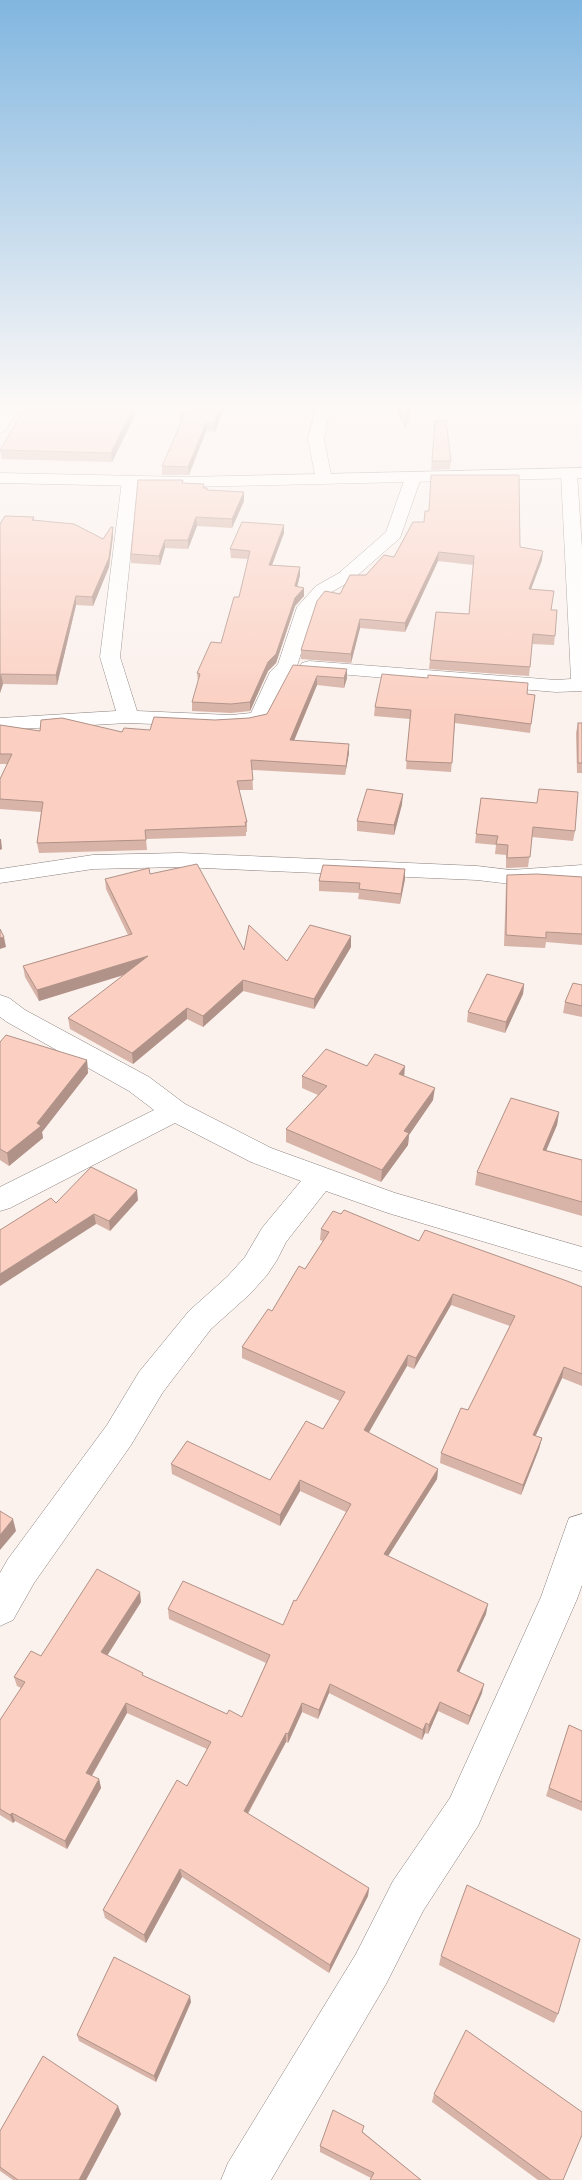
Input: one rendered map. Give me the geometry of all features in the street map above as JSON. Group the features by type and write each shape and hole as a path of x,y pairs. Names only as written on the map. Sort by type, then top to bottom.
{"street":[{"path":"127,510 110,657 128,717"},
{"path":"0,724 128,717 231,722 259,718 280,672 287,666 306,607 322,590 345,576 394,534 402,510"},
{"path":"287,666 556,686 581,685 577,510"},
{"path":"0,876 93,862 180,860 477,873 511,877 582,872"},
{"path":"0,1004 16,1016 139,1084 175,1111 261,1155 388,1202 582,1259"},
{"path":"0,1200 175,1111"},
{"path":"0,1608 21,1571 118,1435 151,1382 200,1320 239,1285 256,1266 266,1252 273,1236 320,1178"},
{"path":"246,2180 321,2050 371,1969 408,1896 464,1812 559,1598 582,1530"}],"building":[{"path":"135,510 236,510 232,519 196,517 188,540 165,540 159,556 131,554"},
{"path":"519,510 520,547 543,551 529,589 554,591 551,610 557,610 555,636 533,634 530,667 430,660 436,612 469,614 474,556 439,552 405,623 360,619 351,654 301,650 317,601 325,591 340,594 350,575 366,575 384,555 394,557 413,522 424,522 425,511"},
{"path":"5,516 34,517 32,520 74,524 103,539 111,527 113,527 109,558 92,597 76,596 56,675 1,674 0,679 0,524"},
{"path":"242,522 284,525 269,565 300,567 295,586 304,588 295,598 276,654 268,662 250,702 231,704 192,702 200,674 197,673 211,642 221,643 234,597 239,597 250,551 230,549"},
{"path":"293,665 347,669 344,678 317,676 290,740 349,744 346,766 251,760 253,780 237,781 247,822 245,822 246,826 145,830 146,840 37,843 43,802 0,799 0,779 12,754 0,754 0,725 40,731 41,720 62,718 122,732 124,728 150,730 154,717 215,720 249,718 267,714"},
{"path":"382,674 428,678 428,675 528,683 527,694 535,695 531,724 455,714 452,763 406,761 411,710 375,707"},
{"path":"578,723 582,723 582,763 578,763"},
{"path":"367,789 403,794 394,825 357,821"},
{"path":"539,789 578,792 575,831 533,827 530,857 507,858 508,845 496,844 498,836 476,834 481,798 537,803"},
{"path":"197,864 244,950 249,925 287,961 310,925 351,936 314,999 243,980 203,1016 187,1008 132,1053 68,1018 148,956 37,990 23,966 132,934 105,879 149,868 150,874"},
{"path":"323,865 405,869 401,894 359,889 360,883 319,881"},
{"path":"537,874 582,877 582,934 546,932 546,938 506,935 507,875"},
{"path":"0,929 4,937 0,938"},
{"path":"487,974 524,984 506,1022 468,1012"},
{"path":"573,983 582,985 582,1006 565,1002"},
{"path":"6,1035 87,1060 37,1123 41,1126 7,1153 0,1149 0,1042"},
{"path":"326,1049 367,1066 375,1054 405,1066 399,1074 435,1088 404,1131 409,1133 382,1170 286,1129 327,1086 302,1076"},
{"path":"511,1098 559,1112 543,1150 582,1160 582,1202 477,1172"},
{"path":"91,1167 137,1190 109,1221 94,1214 0,1274 0,1230 51,1198 56,1203"},
{"path":"344,1210 419,1241 425,1230 582,1287 582,1374 564,1367 533,1435 542,1438 523,1485 441,1453 461,1408 468,1410 515,1316 453,1294 416,1358 408,1355 364,1430 438,1469 384,1554 488,1604 457,1671 484,1684 470,1716 440,1702 429,1725 426,1723 423,1730 330,1684 319,1710 302,1703 288,1734 286,1733 244,1811 369,1888 330,1965 180,1869 144,1935 103,1910 177,1780 187,1786 211,1742 126,1703 86,1773 99,1779 65,1841 12,1813 10,1815 0,1809 0,1720 25,1682 14,1677 31,1651 41,1656 97,1569 140,1592 101,1652 143,1673 142,1675 227,1714 229,1710 242,1717 270,1655 168,1609 183,1581 283,1625 294,1600 296,1601 351,1504 300,1480 280,1515 171,1464 187,1441 270,1480 306,1421 323,1429 345,1392 242,1347 268,1309 272,1311 299,1266 305,1269 329,1232 321,1229 333,1211 341,1214"},
{"path":"0,1511 13,1519 0,1535"},
{"path":"569,1725 582,1731 582,1802 549,1788"},
{"path":"467,1885 580,1939 558,2014 441,1956"},
{"path":"114,1957 190,1996 154,2076 77,2035"},
{"path":"466,2030 582,2112 582,2135 563,2180 551,2180 434,2094"},
{"path":"43,2056 118,2106 79,2180 18,2180 0,2167 0,2131"},
{"path":"333,2110 364,2126 362,2132 421,2180 370,2180 374,2173 320,2146"}]}
